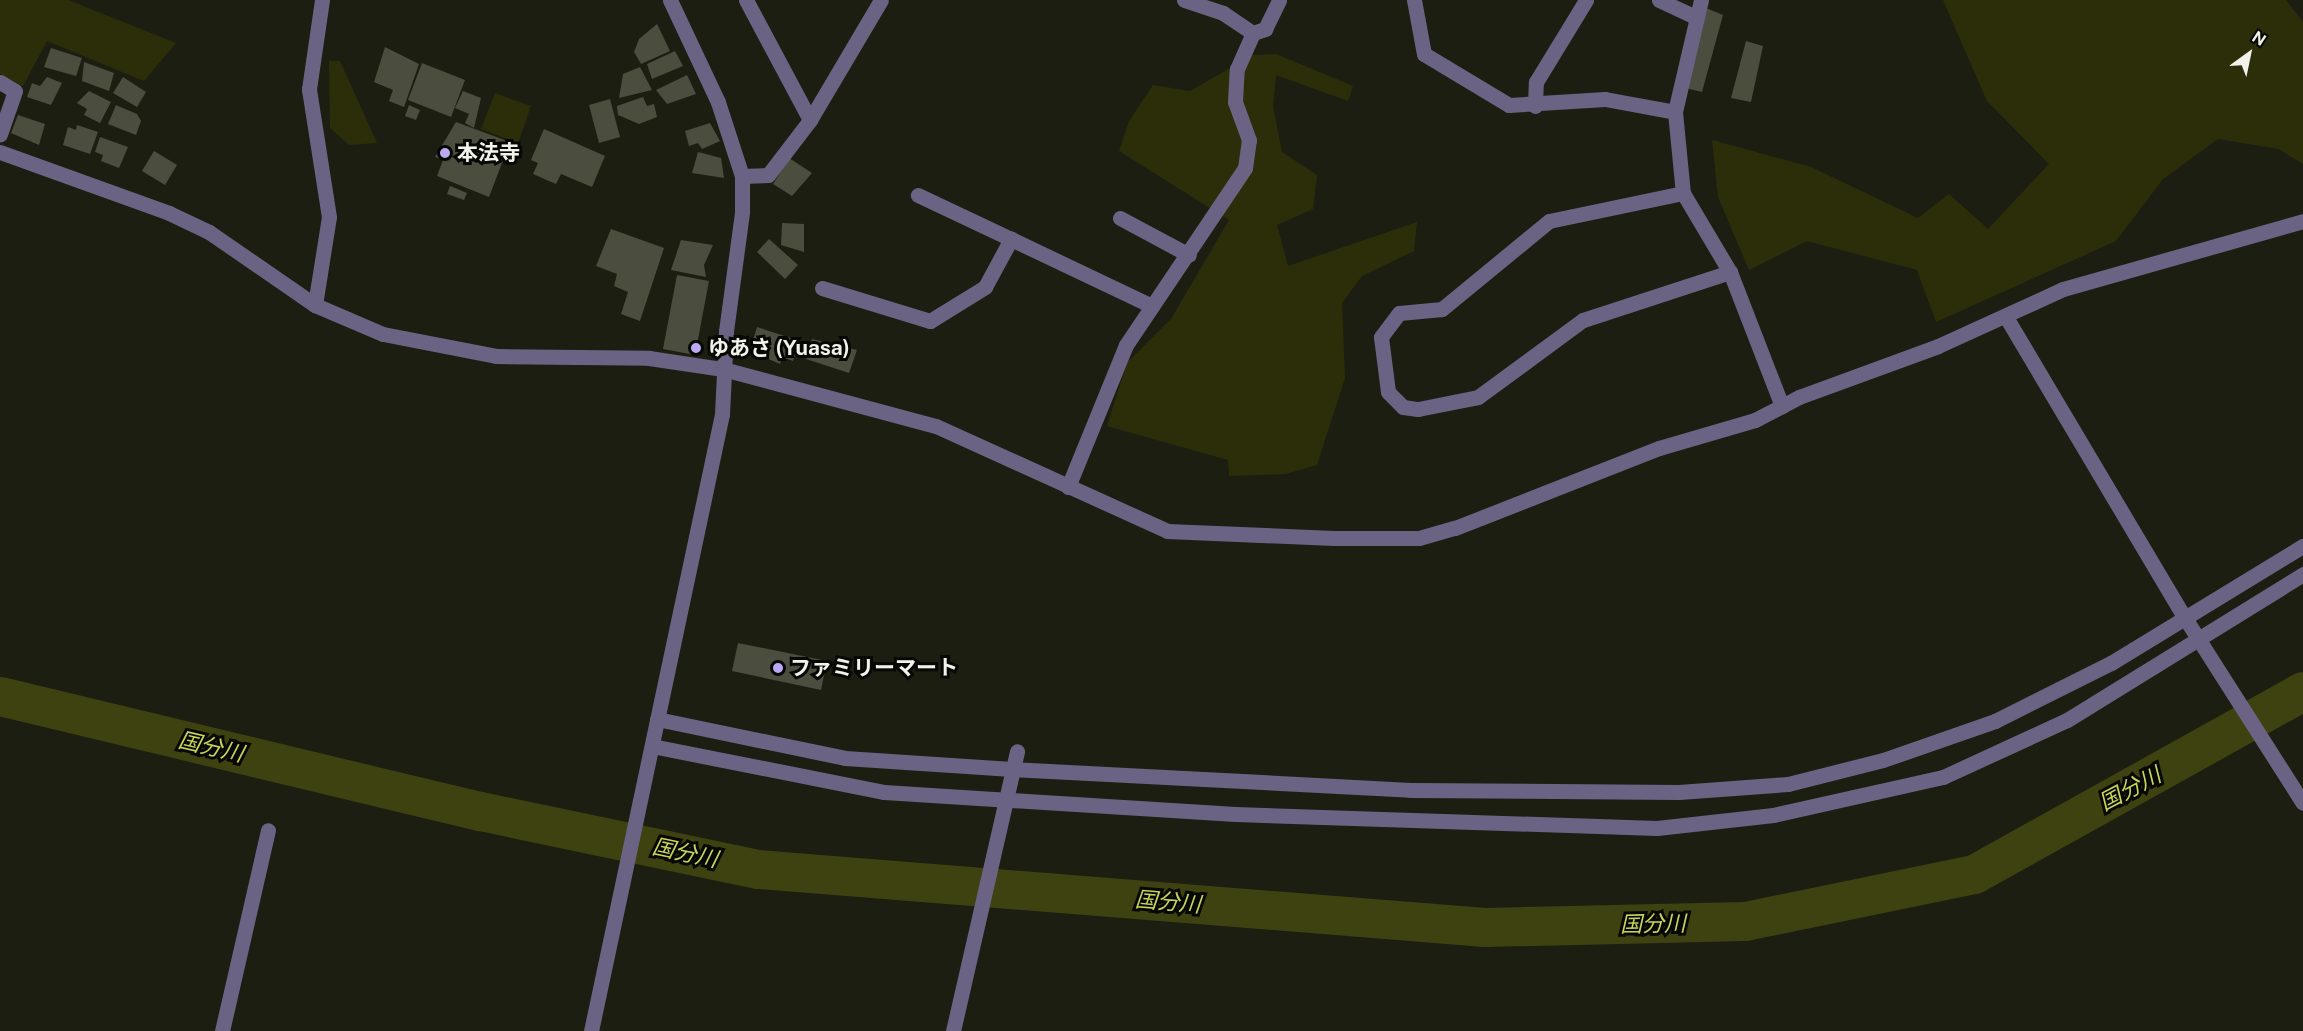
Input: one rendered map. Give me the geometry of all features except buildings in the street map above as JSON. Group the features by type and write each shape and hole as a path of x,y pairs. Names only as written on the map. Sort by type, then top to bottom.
{"street":[{"path":"315,304 329,217 309,89 322,0"},
{"path":"591,1031 722,414 723,369 742,176 718,102 670,0"},
{"path":"746,0 810,120"},
{"path":"742,176 768,175 810,120 881,0"},
{"path":"1184,0 1223,13 1253,33"},
{"path":"1068,487 1114,367 1152,306 1189,255 1245,168 1249,141 1235,102 1237,69 1253,33 1265,29 1279,0"},
{"path":"1414,0 1425,54 1509,105 1535,106 1605,99 1675,112"},
{"path":"1535,106 1536,82 1586,0"},
{"path":"1659,0 1695,17"},
{"path":"1701,0 1695,17 1675,112 1683,193 1730,272 1782,406"},
{"path":"0,82 15,91 0,134"},
{"path":"0,152 134,198 209,232 315,304 383,334 440,349 496,356 649,358 723,369 936,426 1167,531 1419,538 1659,448 1755,420 1782,406 2006,317 2063,289 2303,221"},
{"path":"1683,193 1549,221 1442,309 1399,313 1381,337 1388,392 1403,406 1418,409 1478,397 1583,320 1730,272"},
{"path":"918,195 1152,306"},
{"path":"1120,218 1189,255"},
{"path":"822,288 930,321 985,287 1011,239"},
{"path":"2006,317 2185,618 2303,803"},
{"path":"657,719 845,758 1012,769 1410,790 1679,792 1788,783 1883,760 1995,721 2185,618 2303,546"},
{"path":"651,746 884,792 1004,801 1657,828 1773,815 1943,777 2067,720 2303,574"},
{"path":"953,1031 996,832 1017,751"},
{"path":"222,1031 268,830"}],"green space":[{"path":"0,0 68,0 176,43 144,81 47,41 23,86 0,74"},
{"path":"1943,0 2286,0 2303,22 2303,164 2279,149 2218,139 2163,179 2116,241 1936,322 1917,270 1807,241 1749,270 1718,197 1712,140 1811,167 1918,218 1949,194 1988,229 2049,164 1987,101"},
{"path":"1276,54 1353,86 1348,101 1276,75 1273,107 1282,152 1317,175 1313,209 1277,225 1288,266 1417,222 1414,251 1362,276 1342,303 1345,378 1317,465 1286,474 1229,476 1228,460 1107,426 1127,363 1171,319 1229,220 1119,151 1129,121 1153,85 1190,91 1253,55"},
{"path":"329,61 340,61 377,143 349,145 330,128"},
{"path":"495,93 531,106 518,143 481,129"}],"waterway":[{"name":"国分川","path":"0,696 480,811 758,869 1485,927 1745,921 1974,874 2303,691"}],"place":[{"name":"本法寺","path":"445,153"},
{"name":"ゆあさ (Yuasa)","path":"696,348"},
{"name":"ファミリーマート","path":"778,668"}]}
